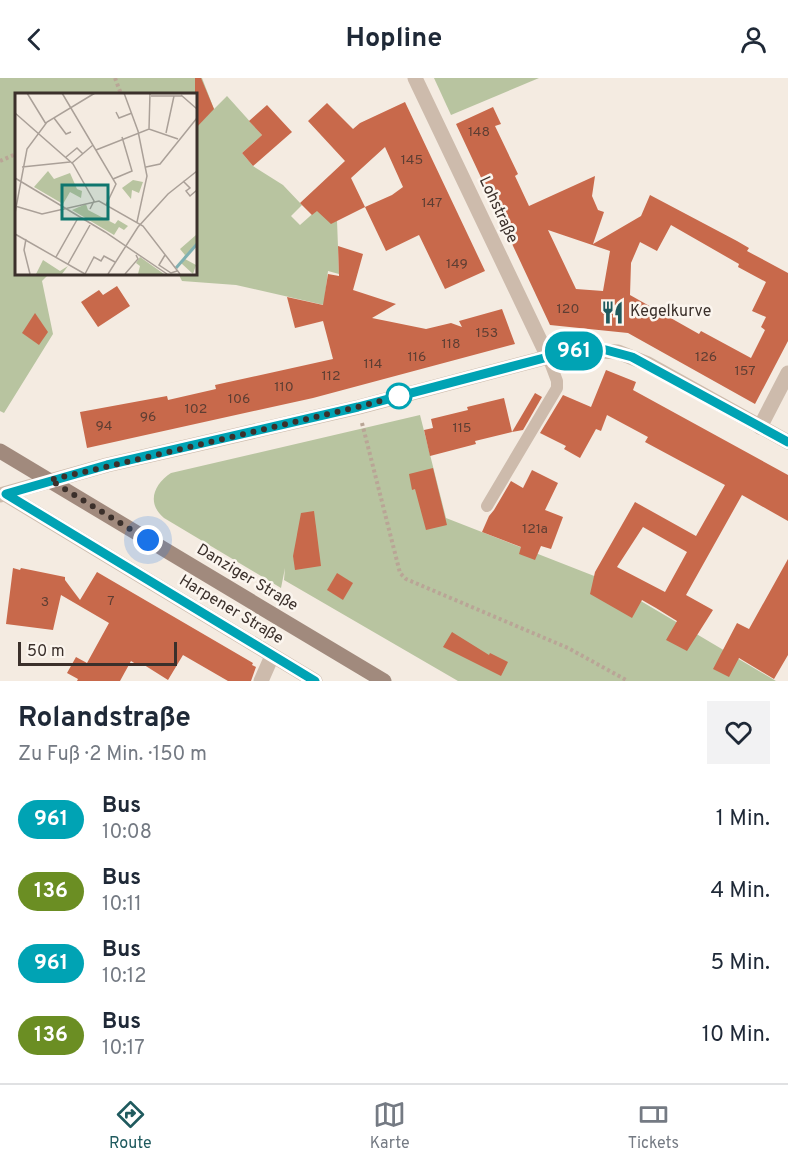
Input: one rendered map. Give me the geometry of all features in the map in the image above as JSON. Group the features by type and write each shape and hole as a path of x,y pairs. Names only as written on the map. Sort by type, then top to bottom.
{"main road":[{"name":"Danziger Straße","path":"0,451 384,681"}],"street":[{"name":"Lohstraße","path":"415,78 548,357"},
{"path":"3,495 50,480 358,407 548,357 585,350 606,350 632,357 788,442"},
{"path":"760,427 788,373"},
{"name":"Harpener Straße","path":"3,495 315,681"},
{"path":"261,681 272,656"}],"lane":[{"path":"487,506 557,388 557,381 548,357"}],"path":[{"path":"115,78 121,93"},
{"path":"0,161 15,154"},
{"path":"358,407 400,573 406,579 568,648 628,681"}],"green space":[{"path":"0,78 202,78 214,109 227,96 262,135 242,153 253,166 283,185 302,205 291,216 300,225 336,193 339,274 328,271 324,305 236,285 182,281 178,274 196,274 196,93 15,93 15,274 49,274 42,281 53,334 4,413 0,411"},
{"path":"434,78 539,78 451,115"},
{"path":"420,415 446,518 607,581 776,681 458,681 284,580 285,568 281,588 164,518 155,506 154,494 160,483 171,473"}],"building":[{"path":"195,78 201,78 214,109 196,128 196,93"},
{"path":"405,102 485,271 445,289 419,235 386,251 365,207 331,224 317,211 312,215 300,203 345,161 308,121 327,103 353,129 360,123","holes":["385,147 403,187 392,195 365,207 351,178"]},
{"path":"267,105 292,132 253,166 242,153 262,135 249,121"},
{"path":"493,107 501,124 495,126 518,174 515,176 529,206 595,176 592,196 598,210 604,212 593,244 641,216 650,195 737,241 749,248 747,251 788,273 788,341 755,404 628,333 550,325 456,124","holes":["671,225 766,282 752,311 766,317 761,327 765,330 751,358 701,331 699,334 630,295 631,263 640,242 657,251","548,230 610,251 603,291 576,289"]},
{"path":"338,246 363,254 353,290 396,304 372,318 426,329 451,323 462,327 459,321 502,309 515,344 313,398 87,448 80,412 167,396 168,400 216,389 215,385 333,359 323,321 295,328 287,297 323,305 328,274 339,276"},
{"path":"117,286 130,306 98,327 81,302 99,290 103,295"},
{"path":"35,313 48,332 39,345 22,333"},
{"path":"606,370 636,382 633,390 788,475 788,521 742,495 686,595 713,610 687,651 666,640 677,621 656,608 642,600 632,618 590,594 595,572 635,502 696,536 725,485 645,442 648,437 607,415 601,431 596,429 580,458 564,449 566,446 540,433 563,395 591,407","holes":["643,527 687,552 665,592 617,567"]},
{"path":"535,393 542,397 523,430 512,432"},
{"path":"504,398 512,432 430,456 424,430 433,428 431,419"},
{"path":"433,468 447,525 426,530 409,474"},
{"path":"532,470 558,483 545,510 563,517 551,549 541,546 535,560 519,554 521,547 482,532 489,516 511,481 523,488"},
{"path":"314,511 321,566 295,570 293,556 301,513"},
{"path":"788,559 788,655 774,679 739,658 729,677 713,669 737,623 749,629"},
{"path":"13,568 65,577 80,600 97,572 253,663 252,665 256,667 251,681 228,681 183,655 168,680 141,663 139,666 131,661 120,681 77,681 78,679 67,673 76,657 87,663 109,623 61,595 53,630 6,624"},
{"path":"337,573 353,583 343,600 327,590"},
{"path":"452,632 489,655 490,653 508,662 501,676 443,647"}],"bus line":[{"name":"961","path":"315,681 6,494 107,465 358,407 548,357 585,350 618,352 648,364 788,442"}],"place":[{"name":"Kegelkurve","path":"612,312"}],"route":[{"path":"148,540 50,480 402,395 399,396"}]}
